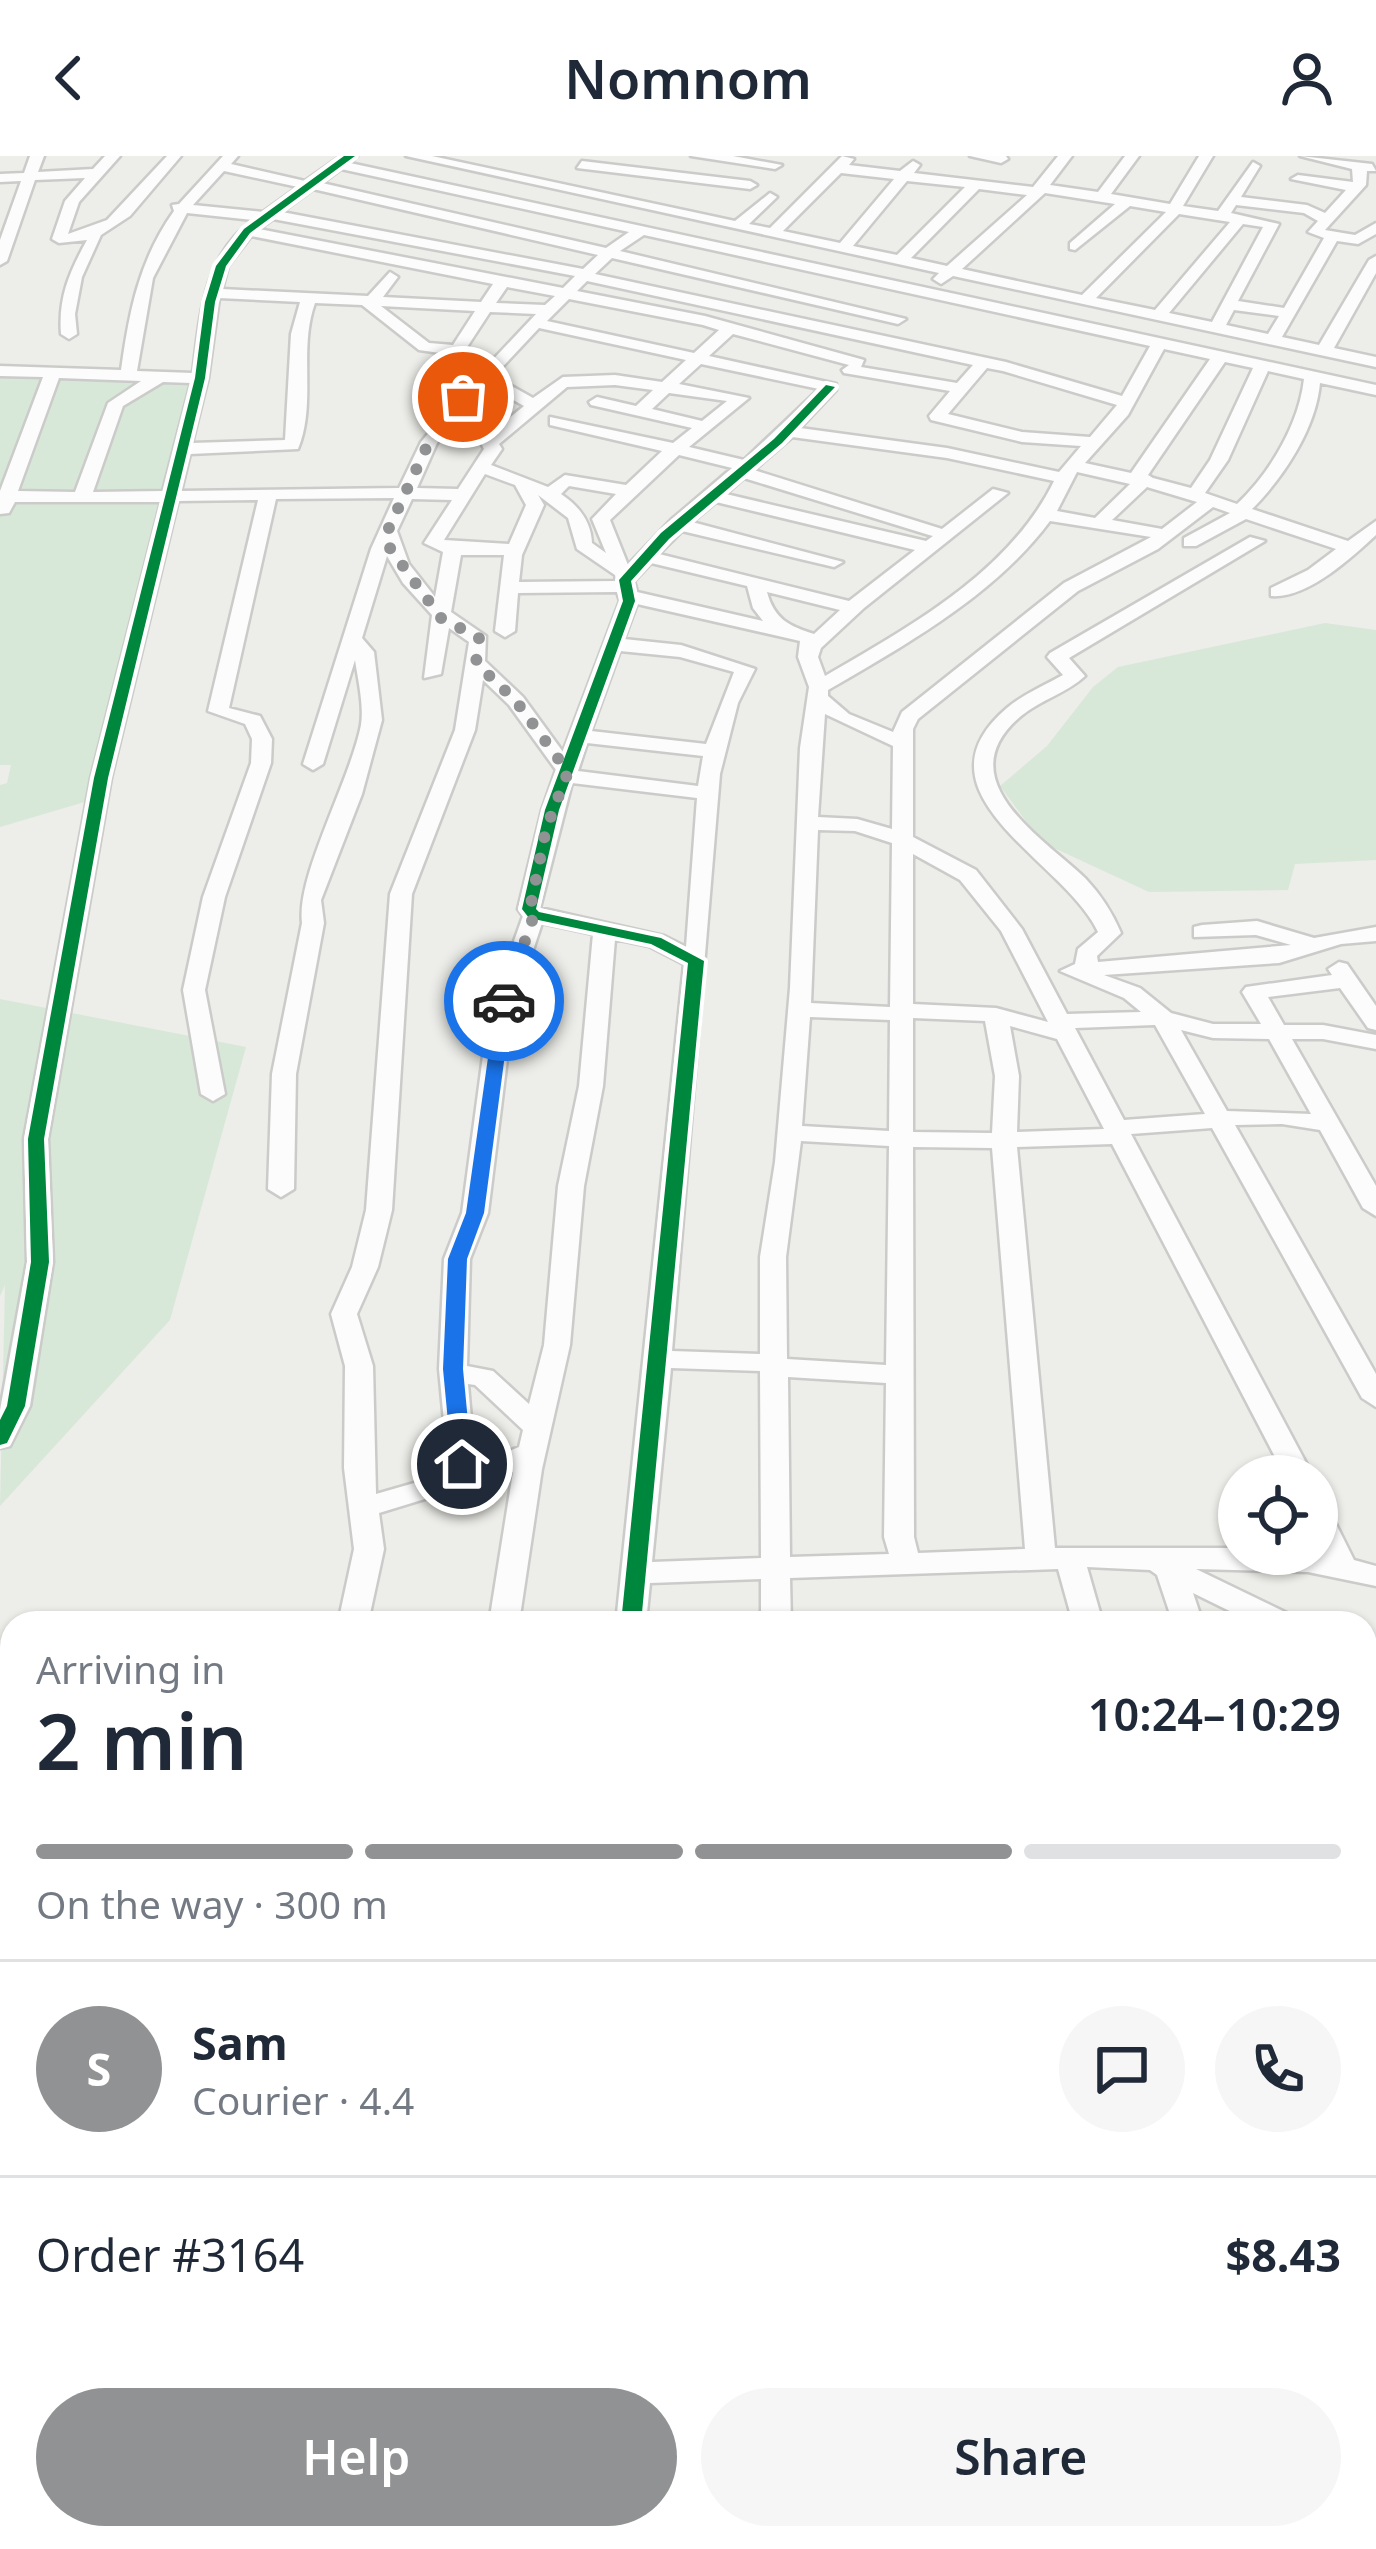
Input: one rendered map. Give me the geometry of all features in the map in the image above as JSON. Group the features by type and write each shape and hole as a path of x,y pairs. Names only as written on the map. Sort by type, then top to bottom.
{"street":[{"path":"95,238 60,240 58,235 72,201 113,156"},
{"path":"69,334 67,314 74,277 95,238 126,213 174,156"},
{"path":"676,176 699,156 776,165"},
{"path":"977,156 1003,158"},
{"path":"624,583 677,524 788,431 921,295 954,272 1040,190 1065,156"},
{"path":"1101,198 1132,156"},
{"path":"1084,301 1180,202 1206,156"},
{"path":"1282,206 1311,157 1376,169"},
{"path":"425,158 476,160 558,188 1376,362"},
{"path":"902,259 1003,158"},
{"path":"0,1438 16,1406 40,1262 36,1139 100,778 200,378 213,293 221,266 247,231 307,184 344,160 921,295 1376,390"},
{"path":"527,205 558,188 587,160 750,185"},
{"path":"773,232 845,160 905,176 1126,202 1233,201 1282,206 1312,211 1330,229 1358,240 1376,227"},
{"path":"128,375 146,266 178,208 225,161 307,184 898,319"},
{"path":"313,764 388,530 429,442 463,397 584,275 640,231 680,212 744,161"},
{"path":"0,178 34,164 98,173"},
{"path":"0,261 34,164"},
{"path":"1220,217 1253,166"},
{"path":"1273,340 1362,178 1359,166"},
{"path":"905,176 1040,190"},
{"path":"843,248 905,176"},
{"path":"1298,178 1357,187"},
{"path":"739,225 770,197"},
{"path":"1075,246 1126,202"},
{"path":"1180,202 1220,217 1272,225 1217,327"},
{"path":"0,206 21,205"},
{"path":"178,208 267,215 584,275 983,363 1127,403"},
{"path":"1159,315 1239,220"},
{"path":"247,231 730,328 854,366 959,388"},
{"path":"1324,351 1376,260"},
{"path":"372,300 390,277"},
{"path":"491,441 448,364 500,285"},
{"path":"213,293 485,305 650,349 834,388"},
{"path":"181,449 292,445 299,377 294,347 309,298"},
{"path":"372,300 374,309 425,347 455,350"},
{"path":"1232,305 1288,313"},
{"path":"639,412 730,328"},
{"path":"1156,386 1158,346"},
{"path":"618,380 650,349"},
{"path":"1335,384 1349,356"},
{"path":"907,1566 899,1537 899,838 903,742 909,716 1088,577 1139,553 1202,498 1220,358"},
{"path":"983,363 937,416 1022,437 1093,442"},
{"path":"1098,524 1213,395 1261,368"},
{"path":"0,371 200,378"},
{"path":"53,373 3,502 406,491 467,495"},
{"path":"82,497 116,403 160,376"},
{"path":"483,376 533,405"},
{"path":"1190,542 1243,511 1274,470 1305,410 1312,379"},
{"path":"517,550 453,549 433,543 483,468 491,441 561,382 618,380 741,398 676,448 601,519 611,531 629,602 546,829 530,909 534,915 676,947 696,961"},
{"path":"818,692 944,610 1023,545 1046,515 1068,472 1127,403 1156,386 1213,395"},
{"path":"597,402 704,426"},
{"path":"556,421 742,468 939,541"},
{"path":"788,431 1068,472 1141,478 1350,549"},
{"path":"483,468 572,507 586,549 624,583"},
{"path":"549,496 565,481 628,491"},
{"path":"505,631 517,550 535,505 523,486"},
{"path":"775,1611 771,1571 773,1257 790,1133 806,823 818,692 808,657 812,646 854,608 999,493"},
{"path":"214,1094 194,990 214,897 261,764 262,739 254,720 218,711 268,494"},
{"path":"710,496 939,541"},
{"path":"1046,515 1163,534"},
{"path":"677,524 834,562"},
{"path":"1278,592 1350,549 1376,526"},
{"path":"356,1611 369,1549 358,1468 359,1366 344,1314 364,1268 379,1210 401,894 465,730 479,638 441,618 388,548 388,530"},
{"path":"1079,970 1086,954 1110,933 1108,924 1079,885 1000,812 990,792 984,750 1013,713 1076,676 1057,657 1256,541"},
{"path":"431,674 453,549"},
{"path":"759,584 794,552"},
{"path":"646,556 854,608"},
{"path":"511,588 624,583 808,637 812,646"},
{"path":"759,584 762,608 783,632"},
{"path":"281,1189 284,1074 313,923 310,900 352,794 372,720 364,652 353,640"},
{"path":"614,644 681,651 744,668 722,713 707,793 686,1115 656,1359 633,1611"},
{"path":"476,663 516,701 567,774 707,793"},
{"path":"818,692 842,718 903,742"},
{"path":"581,736 712,751"},
{"path":"806,823 857,825 899,838 968,874 1011,929 1288,1455"},
{"path":"454,1478 462,1464 454,1373 457,1259 475,1213 501,1011 534,915"},
{"path":"506,1611 534,1439 557,1345 571,1186 591,1086 605,928"},
{"path":"1202,932 1257,928 1322,946 1376,1023"},
{"path":"1032,973 1279,956 1339,937 1376,934"},
{"path":"1079,970 1132,993 1163,1018 1376,1397"},
{"path":"1346,980 1256,990 1328,1124 1367,1168 1376,1208"},
{"path":"798,1009 1008,1017 1061,1025 1163,1018 1213,1031 1323,1031 1376,1042"},
{"path":"1008,1017 1004,1142 1056,1559 1082,1611"},
{"path":"790,1133 1004,1142 1223,1119 1282,1117 1328,1124"},
{"path":"656,1359 899,1375"},
{"path":"454,1373 483,1377 534,1439"},
{"path":"363,1508 493,1470 534,1439"},
{"path":"1338,1557 1343,1567"},
{"path":"638,1573 1056,1559 1164,1566 1292,1561 1376,1576"},
{"path":"1164,1566 1183,1611"},
{"path":"1164,1566 1261,1611"}],"green space":[{"path":"0,371 200,378 88,801 0,827 0,785 7,783 11,765 0,765"},
{"path":"1325,623 1376,630 1376,860 1295,864 1288,890 1149,892 1041,842 1000,786 1047,746 1093,687 1118,667"},
{"path":"0,999 246,1047 170,1320 0,1506 5,1285 0,1296"}],"cycle path":[{"path":"0,1439 16,1406 40,1262 36,1139 101,778 200,378 210,302 221,266 247,231 350,156"},
{"path":"632,1611 696,961 656,941 534,915 529,909 552,810 629,601 625,580 665,536 778,441 830,387"}],"way so far":[{"path":"463,397 429,442 388,530 387,544 441,618 479,638 476,663 516,701 525,720 568,772 546,829 529,912 534,915 504,1001"}],"route":[{"path":"462,1464 453,1369 457,1259 475,1213 504,1001"}]}
